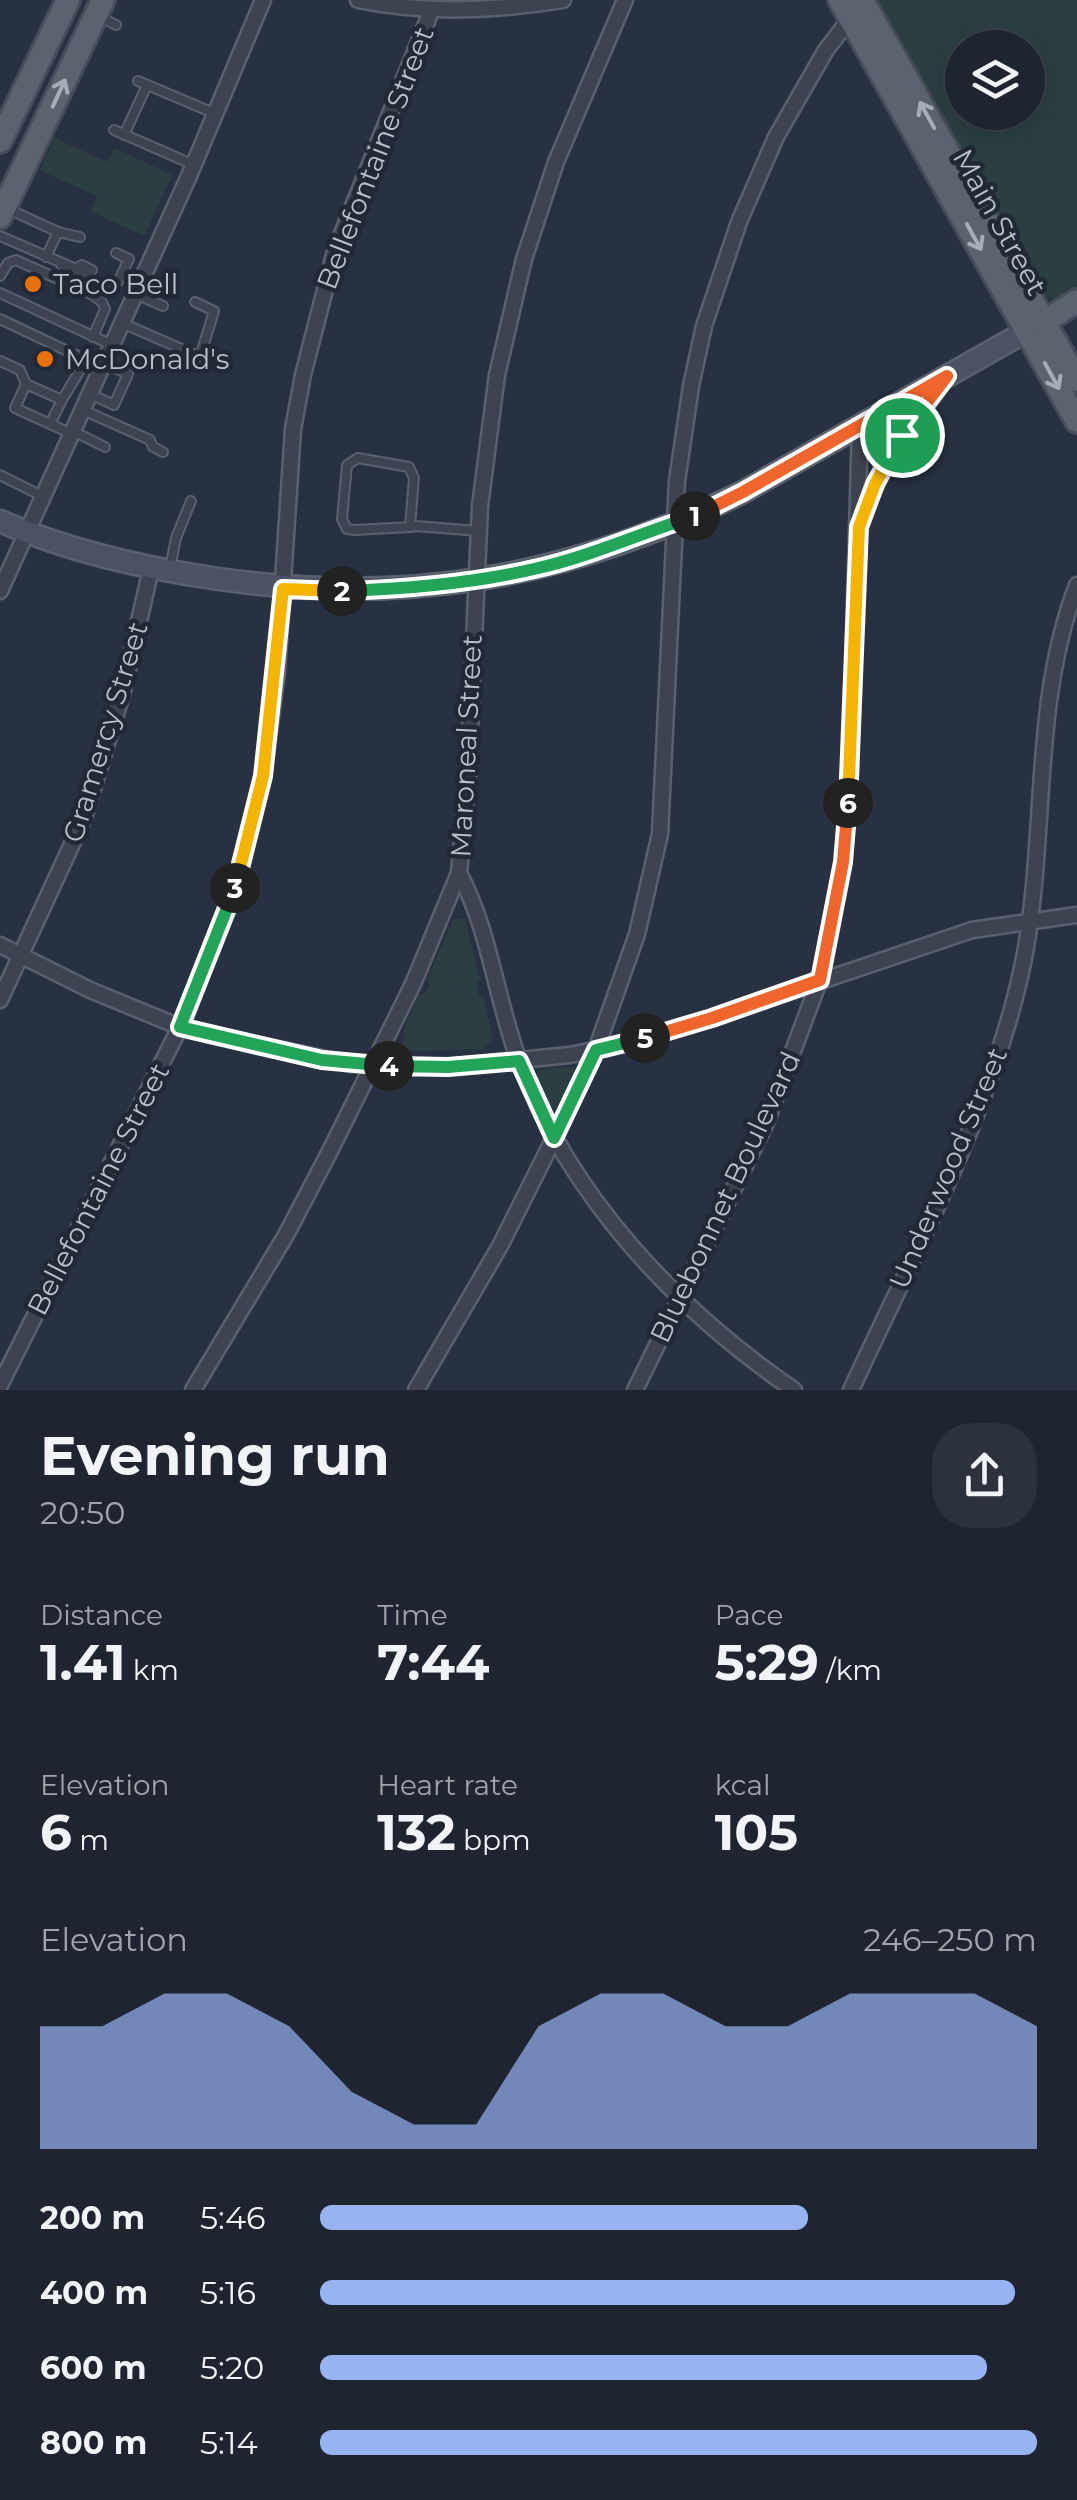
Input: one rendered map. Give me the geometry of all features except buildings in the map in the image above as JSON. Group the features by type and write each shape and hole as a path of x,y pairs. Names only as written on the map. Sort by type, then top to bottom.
{"main road":[{"path":"0,141 68,0"},
{"name":"Main Street","path":"855,6 1035,326 1077,421"},
{"path":"2,212 8,178 105,13"},
{"path":"0,522 28,534 160,571 283,589 360,590 474,582 602,550 743,492 1077,302"},
{"path":"1035,326 1077,314"},
{"name":"Main Street","path":"1035,326 1077,380"}],"street":[{"path":"0,591 5,570 28,534 194,166 263,0"},
{"path":"358,0 432,9 512,7 563,0"},
{"name":"Maroneal Street","path":"193,1390 286,1235 373,1066 459,873 468,775 474,582 497,375 524,259 556,162 625,0"},
{"path":"416,1390 500,1246 554,1138 596,1050 638,934 660,834 674,522 691,386 719,277 738,222 776,137 855,6"},
{"name":"Bellefontaine Street","path":"0,1385 180,1027 231,901 263,776 283,589 293,429 318,313 354,201 432,9"},
{"name":"Bluebonnet Boulevard","path":"859,527 886,462 947,376"},
{"name":"Bluebonnet Boulevard","path":"635,1390 766,1122 820,980 843,862 850,773 860,427"},
{"name":"Gramercy Street","path":"0,1000 84,818 160,571"},
{"name":"Underwood Street","path":"851,1390 958,1157 1002,1041 1030,921 1052,666 1077,585"},
{"path":"459,873 476,907 519,1061 554,1138 615,1225 679,1298 747,1358 794,1390"},
{"path":"0,945 90,990 180,1027 322,1060 373,1066 448,1067 596,1050 712,1018 972,930 1077,915"}],"lane":[{"path":"124,135 142,83 216,114"},
{"path":"114,130 194,166"},
{"path":"2,212 80,238"},
{"path":"46,257 58,232"},
{"path":"0,236 89,275 65,270 61,264"},
{"path":"105,283 118,282 129,259 116,253"},
{"path":"0,276 8,263 16,260 91,294 105,309 93,336"},
{"path":"0,293 112,345"},
{"path":"136,294 162,306"},
{"path":"122,323 200,357 214,311 194,302"},
{"path":"0,319 80,357 82,367 50,424"},
{"path":"0,361 20,370 26,384 62,400"},
{"path":"90,394 114,405 128,374 104,363"},
{"path":"26,384 15,408 105,447"},
{"path":"83,410 150,440 153,447 163,452"},
{"path":"410,527 414,478 409,467 358,458 350,462 342,519 347,529 478,531"},
{"path":"0,475 44,497"},
{"path":"160,571 190,500"}],"green space":[{"path":"873,0 1077,0 1077,288 1057,300 1039,293 947,130 1045,130 1045,30 945,30 945,127"},
{"path":"54,138 107,162 115,148 172,175 144,236 91,211 97,196 40,170"},
{"path":"454,918 465,919 480,980 476,984 479,996 484,998 493,1039 484,1049 412,1051 403,1044 404,1029 419,994 425,994 427,979"},
{"path":"574,1067 575,1077 555,1110 536,1076 539,1070"}],"place":[{"name":"Taco Bell","path":"33,284"},
{"name":"McDonald's","path":"45,359"}],"route":[{"path":"947,376 902,435 875,484 859,527 843,862 820,980 712,1018 596,1050 554,1138 519,1061 448,1067 350,1064 180,1027 231,901 249,841 263,776 283,589 393,589 474,582 602,550 694,516 743,492 947,376"}]}
